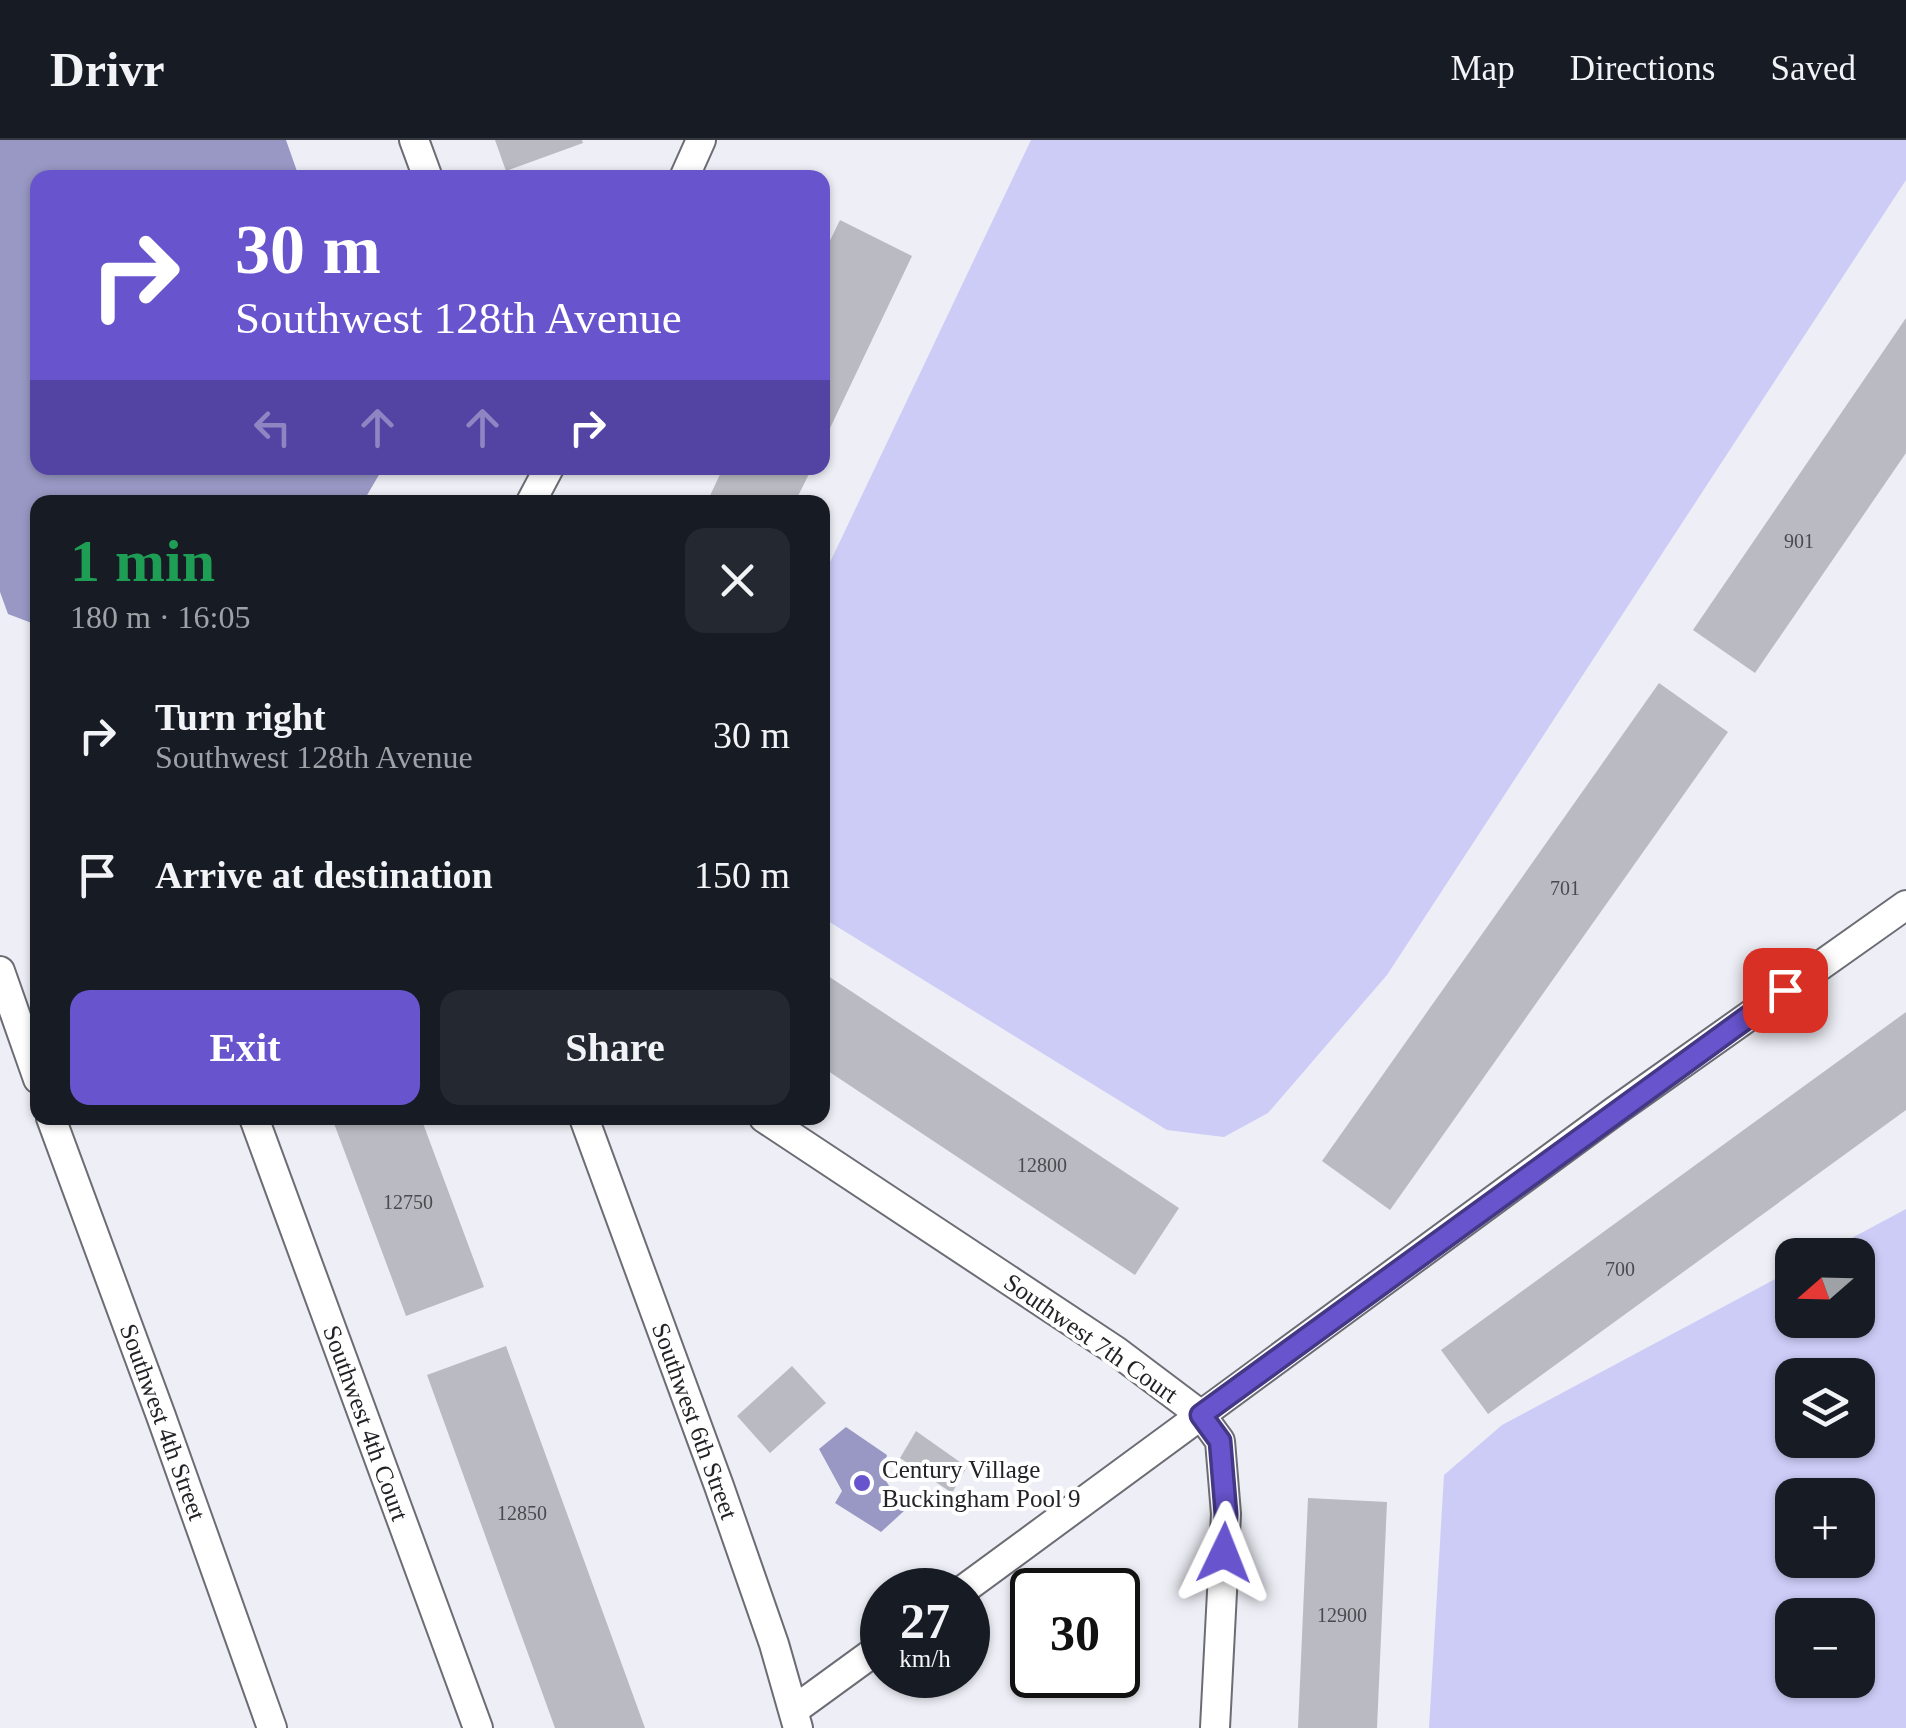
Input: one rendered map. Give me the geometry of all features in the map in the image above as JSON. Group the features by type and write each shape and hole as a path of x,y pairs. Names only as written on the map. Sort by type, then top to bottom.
{"street":[{"path":"414,140 425,170"},
{"path":"688,170 701,140"},
{"path":"990,1570 1615,1111 1906,905"},
{"path":"0,971 30,1056"},
{"name":"Southwest 4th Street","path":"54,1125 272,1728"},
{"name":"Southwest 4th Court","path":"257,1125 478,1728"},
{"name":"Southwest 6th Street","path":"587,1125 719,1486 796,1719"},
{"name":"Southwest 7th Court","path":"774,1125 1091,1334 1201,1415 1220,1441 1226,1514 1214,1728"},
{"path":"796,1719 860,1665"}],"shaded area":[{"path":"0,140 286,140 297,170 30,170 30,475 379,475 367,495 30,495 30,622 8,614 0,592"},
{"path":"1031,140 1906,140 1906,180 1387,975 1268,1113 1224,1137 1167,1130 830,922 830,562"},
{"path":"1906,1209 1906,1728 1429,1728 1444,1475 1502,1425 1775,1279 1775,1338 1875,1338 1875,1238 1852,1238"},
{"name":"Century Village Buckingham Pool 9","path":"846,1427 887,1455 882,1474 904,1511 881,1532 835,1503 842,1491 819,1449"}],"building":[{"path":"495,140 582,140 583,143 506,170"},
{"path":"840,220 912,256 830,428 830,241"},
{"path":"1906,318 1906,453 1755,673 1693,630"},
{"path":"720,475 808,475 798,495 710,495"},
{"path":"1659,683 1728,732 1390,1210 1322,1161"},
{"path":"830,977 1179,1208 1135,1275 830,1072"},
{"path":"1906,1012 1906,1110 1488,1414 1441,1350"},
{"path":"335,1125 424,1125 484,1287 406,1316"},
{"path":"506,1346 645,1728 555,1728 427,1375"},
{"path":"792,1366 826,1403 770,1453 737,1416"},
{"path":"916,1431 967,1467 952,1493 900,1458"},
{"path":"1308,1498 1387,1502 1377,1728 1298,1728"}],"place":[{"name":"Century Village Buckingham Pool 9","path":"862,1483"}],"route":[{"path":"1224,1553 1226,1514 1220,1441 1201,1415 1785,990"}]}
